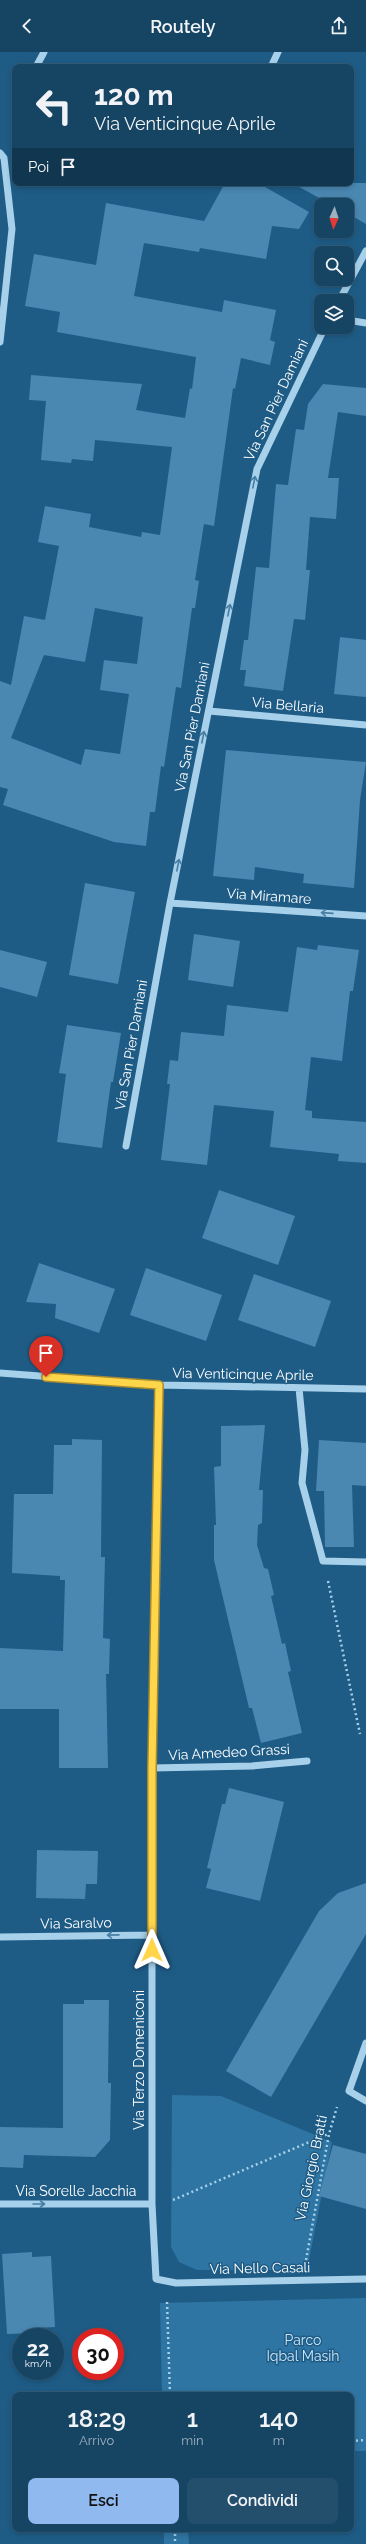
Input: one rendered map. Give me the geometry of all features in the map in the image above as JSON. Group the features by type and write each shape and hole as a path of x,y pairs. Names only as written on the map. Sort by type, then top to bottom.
{"street":[{"path":"38,64 44,52"},
{"path":"272,64 278,52"},
{"path":"0,153 4,158 12,229 0,342"},
{"path":"343,294 366,251"},
{"path":"354,321 366,323"},
{"name":"Via San Pier Damiani","path":"126,1146 170,903 257,469 322,334"},
{"name":"Via Bellaria","path":"209,711 366,725"},
{"name":"Via Miramare","path":"170,903 366,916"},
{"name":"Via Venticinque Aprile","path":"0,1373 159,1385 366,1389"},
{"name":"Via Terzo Domeniconi","path":"156,2280 152,2204 152,1768 159,1385"},
{"path":"299,1388 305,1450 302,1483 323,1561 366,1562"},
{"name":"Via Amedeo Grassi","path":"152,1768 252,1766 307,1761"},
{"name":"Via Saralvo","path":"0,1937 152,1934"},
{"path":"366,2043 349,2091 366,2101"},
{"name":"Via Sorelle Jacchia","path":"0,2204 152,2204"},
{"name":"Via Nello Casali","path":"156,2280 167,2283 366,2279"}],"path":[{"path":"323,1561 360,1734"},
{"name":"Via Giorgio Bratti","path":"302,2280 329,2134 338,2103 349,2091"},
{"path":"152,2204 172,2200 329,2134"},
{"path":"167,2283 170,2392"},
{"path":"354,2441 366,2440"},
{"path":"175,2532 175,2544"}],"green space":[{"path":"172,2095 221,2096 332,2142 307,2270 197,2270 179,2262 171,2247"},
{"name":"Parco Iqbal Masih","path":"366,2298 366,2451 354,2451 354,2392 162,2392 160,2303"},
{"path":"164,2532 188,2532 189,2544 164,2544"}],"building":[{"path":"354,183 366,183 366,224 354,217 354,198 319,198 297,186 354,186"},
{"path":"223,186 263,186 309,212 299,229 272,226 266,259 200,248 199,252 144,243 134,296 222,312 224,300 276,310 270,340 275,342 270,365 241,358 235,389 233,388 214,526 204,524 195,580 199,581 195,608 192,608 181,688 176,687 164,767 161,766 155,812 150,812 146,846 114,842 3,805 8,789 0,787 0,681 11,685 24,616 45,620 59,546 38,542 45,506 91,514 89,527 141,537 142,532 160,535 172,447 95,440 93,461 72,459 71,463 41,460 46,401 29,400 31,375 142,384 136,410 185,418 190,388 192,389 196,357 57,332 60,312 25,306 34,254 96,265 106,203 204,221","holes":["95,608 143,617 137,664 104,660 100,690 129,694 120,754 85,749 81,765 11,738 44,655 85,662"]},
{"path":"323,384 366,388 366,416 338,412 328,478 339,478 336,519 310,517 306,570 310,570 305,620 294,619 283,691 244,686 246,670 240,670 244,640 248,640 256,567 269,568 276,484 288,485 296,429 304,430 308,404"},
{"path":"340,637 366,640 366,697 334,694"},
{"path":"226,750 366,762 360,800 354,888 303,883 304,874 255,867 254,880 213,876"},
{"path":"85,883 135,892 118,984 69,975"},
{"path":"194,934 240,941 233,987 188,980"},
{"path":"318,945 359,950 353,991 350,991 342,1061 311,1057 305,1110 312,1111 312,1118 366,1122 366,1163 338,1161 339,1154 270,1147 274,1111 214,1105 207,1165 161,1160 170,1084 167,1084 170,1060 178,1061 181,1032 224,1036 227,1005 288,1012 297,947 317,950"},
{"path":"0,950 47,962 37,997 0,987"},
{"path":"67,1025 121,1033 113,1082 111,1082 102,1148 57,1142 66,1074 59,1073"},
{"path":"219,1190 295,1216 278,1265 202,1238"},
{"path":"39,1263 115,1289 99,1333 55,1318 56,1304 26,1302"},
{"path":"146,1268 222,1295 206,1341 130,1315"},
{"path":"254,1274 331,1301 315,1347 238,1320"},
{"path":"265,1425 259,1490 263,1490 262,1523 258,1525 257,1545 264,1568 268,1569 274,1595 271,1596 282,1644 285,1643 291,1671 288,1672 302,1733 261,1743 252,1708 249,1708 214,1560 214,1525 216,1525 214,1467 221,1466 221,1426"},
{"path":"72,1439 102,1440 101,1557 105,1557 103,1638 110,1639 109,1674 106,1674 108,1768 59,1768 59,1709 0,1709 0,1648 63,1651 65,1580 60,1580 60,1576 12,1573 14,1494 53,1494 54,1445 72,1445"},
{"path":"319,1440 366,1443 366,1486 352,1485 354,1547 325,1547 324,1491 316,1491"},
{"path":"229,1788 284,1802 260,1901 206,1888 211,1869 207,1868 222,1804 225,1804"},
{"path":"37,1850 98,1851 97,1884 86,1884 85,1899 36,1898"},
{"path":"366,1883 366,1934 271,2097 226,2071 319,1911 338,1893"},
{"path":"84,2000 109,2000 108,2083 111,2083 110,2140 95,2157 24,2155 23,2168 0,2167 0,2127 63,2128 63,2004 84,2004"},
{"path":"333,2145 366,2154 366,2209 319,2196"},
{"path":"32,2252 32,2257 51,2256 55,2327 12,2328 12,2334 7,2334 2,2254"}],"route":[{"path":"46,1377 159,1385 152,1768 152,1950"}]}
